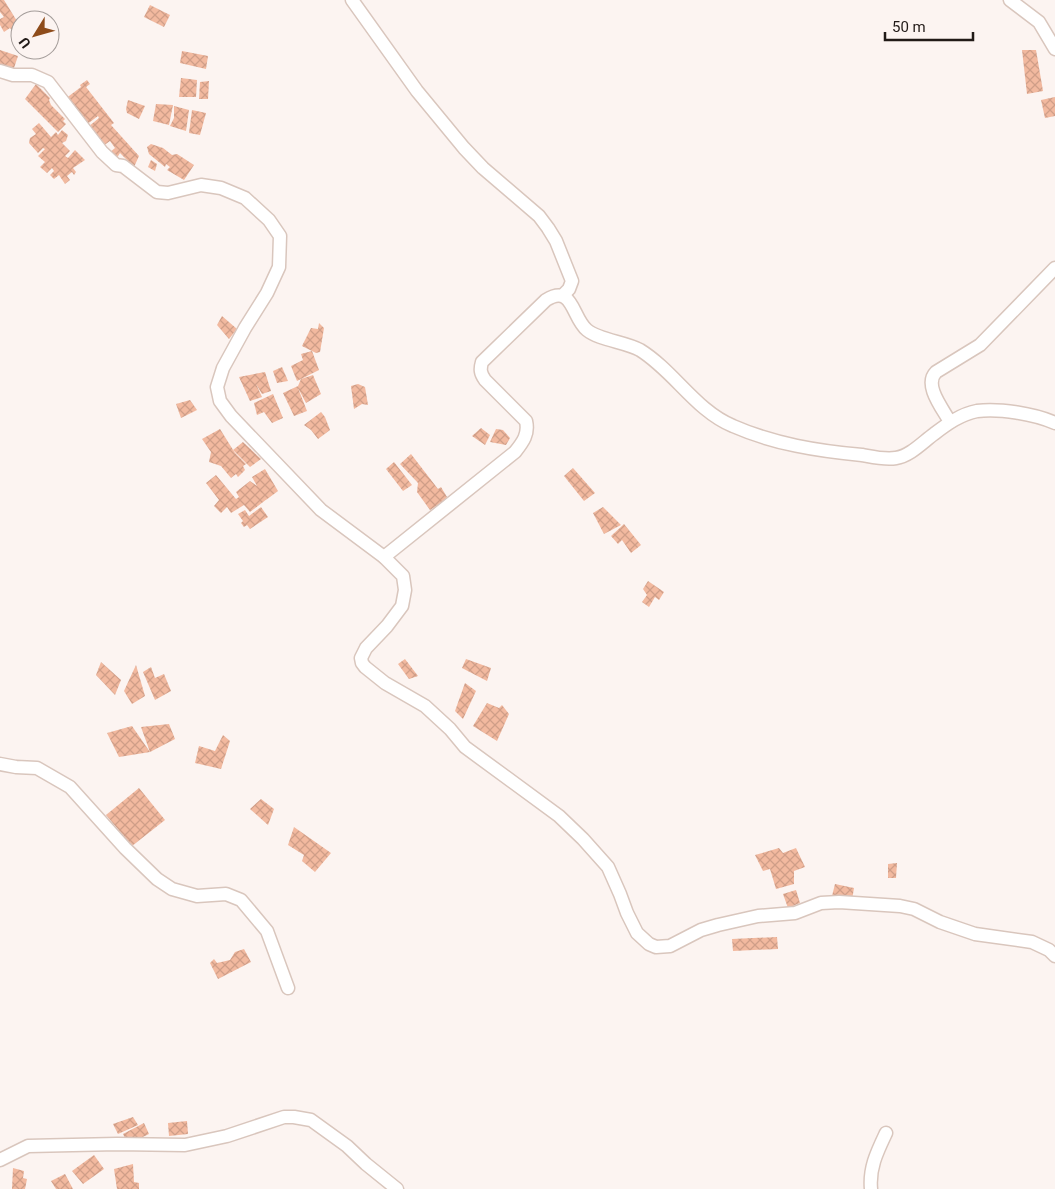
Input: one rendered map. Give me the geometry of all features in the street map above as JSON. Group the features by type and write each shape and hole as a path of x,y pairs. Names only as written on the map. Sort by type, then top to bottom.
{"street":[{"path":"352,0 417,91 464,148 483,168 538,216 548,228 556,241 572,281 569,289 563,295"},
{"path":"1010,0 1039,22 1055,48"},
{"path":"0,71 13,75 32,75 48,82 102,152 116,165 123,166 157,192 168,193 201,185 221,188 245,198 269,220 280,236 279,267 267,293 223,368 217,386 220,401 231,416 321,510 384,557 403,576 405,590 402,606 387,626 366,648 361,658 362,663 385,683 425,706 450,729 465,747 559,816 583,839 608,868 637,933 649,944 656,947 670,946 700,930 718,925 758,916 794,913 822,903 839,902 900,906 914,909 940,922 975,934 1032,942 1049,950 1055,956"},
{"path":"950,422 934,392 931,381 932,376 980,345 1055,268"},
{"path":"384,557 515,452 522,443 528,429 526,421 484,380 480,368 482,362 546,300 558,294 563,295 567,299 587,330 638,349 660,365 709,412 722,421 735,427 803,448 897,458 910,451 950,422 976,411 1028,414 1055,423"},
{"path":"0,764 16,768 38,768 70,787 125,848 157,879 172,889 196,896 226,894 241,900 267,930 288,988"},
{"path":"0,1160 28,1146 186,1145 227,1136 284,1117 311,1120 347,1146 397,1189"},
{"path":"871,1189 872,1166 886,1133"}],"building":[{"path":"0,0 4,0 10,10 10,28 4,32 0,25 0,19 4,17 0,12"},
{"path":"150,5 170,15 164,27 144,17"},
{"path":"0,50 10,53 10,60 17,60 13,71 0,66"},
{"path":"1022,50 1036,50 1043,91 1027,94"},
{"path":"182,51 208,56 206,69 180,63"},
{"path":"181,78 197,80 196,97 179,97"},
{"path":"87,80 90,84 86,87 114,123 111,125 139,156 134,167 120,153 115,161 109,153 115,148 110,141 103,146 88,127 99,118 98,116 86,125 65,99"},
{"path":"209,81 208,99 199,99 200,82"},
{"path":"36,84 50,98 51,105 65,119 63,121 66,124 58,132 25,99"},
{"path":"1055,97 1055,116 1045,118 1041,100"},
{"path":"128,100 145,106 139,119 127,113"},
{"path":"156,104 173,105 169,125 153,121"},
{"path":"174,106 189,110 186,131 170,126 174,118"},
{"path":"192,110 206,113 200,135 189,133"},
{"path":"39,123 51,137 56,132 58,135 62,130 68,135 66,141 62,143 70,151 65,156 68,158 75,150 85,160 73,168 76,172 74,175 72,172 67,176 70,180 65,184 59,175 54,179 50,175 54,171 52,168 47,173 40,167 45,162 38,156 45,149 43,148 38,153 29,143 30,138 36,134 32,129"},
{"path":"151,144 163,148 172,155 177,154 194,165 184,180 167,170 170,167 166,164 165,167 149,154 147,147"},
{"path":"151,160 157,164 155,171 148,167"},
{"path":"222,316 237,329 229,339 217,325"},
{"path":"319,323 324,328 320,352 316,353 302,346 311,328 318,329"},
{"path":"312,351 319,370 297,381 291,366 303,360 301,354"},
{"path":"282,367 288,381 277,383 273,371"},
{"path":"265,372 271,391 262,394 256,384 262,397 250,401 239,377"},
{"path":"313,375 321,394 306,403 298,388 307,411 294,416 283,393 298,386 301,379"},
{"path":"358,384 365,387 368,405 362,404 354,409 351,386"},
{"path":"273,394 283,418 272,423 264,412 257,415 254,403"},
{"path":"190,400 197,410 181,418 176,404"},
{"path":"321,412 330,430 318,439 304,425"},
{"path":"481,428 490,435 485,445 472,436"},
{"path":"220,429 235,453 246,464 243,466 245,470 238,477 236,474 231,478 221,466 209,462 211,452 202,439"},
{"path":"496,429 503,430 510,438 506,445 490,442"},
{"path":"243,442 261,459 250,467 233,450"},
{"path":"411,454 438,489 441,487 447,497 443,502 430,510 417,492 418,483 400,464"},
{"path":"394,462 412,485 403,491 386,469"},
{"path":"573,468 595,493 584,501 564,476"},
{"path":"265,469 278,491 250,512 244,505 231,513 227,507 221,513 214,506 219,500 206,483 216,475 236,499 239,497 236,492 250,481 257,486 252,477"},
{"path":"261,507 268,517 250,529 247,525 244,527 241,523 243,521 238,514 245,510 249,516"},
{"path":"603,507 621,525 604,534 593,513"},
{"path":"624,524 641,545 631,553 622,540 618,544 611,536"},
{"path":"648,581 664,592 659,600 655,597 649,607 642,602 647,595 643,589"},
{"path":"405,659 418,676 409,679 398,664"},
{"path":"466,659 491,668 487,681 462,668"},
{"path":"101,662 121,680 115,695 96,675"},
{"path":"136,665 145,696 132,704 124,691"},
{"path":"151,667 155,678 164,674 171,691 155,700 143,672"},
{"path":"465,683 476,691 463,719 455,711"},
{"path":"487,703 499,708 502,705 509,714 497,741 473,726"},
{"path":"169,724 175,739 150,752 141,727"},
{"path":"132,726 150,752 119,757 107,733"},
{"path":"223,735 230,741 221,769 195,763 199,746 215,751"},
{"path":"139,788 165,820 132,846 106,815"},
{"path":"261,799 274,809 268,825 250,809"},
{"path":"294,827 331,853 315,872 302,861 304,855 288,845"},
{"path":"779,848 783,853 796,848 805,867 794,871 794,884 776,889 770,869 763,871 755,855"},
{"path":"897,863 896,878 888,878 888,864"},
{"path":"835,884 854,888 852,900 832,896"},
{"path":"796,890 800,903 788,908 783,894"},
{"path":"777,937 778,949 733,951 732,939"},
{"path":"244,949 251,962 218,979 210,963 214,959 217,963 230,960 235,952"},
{"path":"133,1117 138,1125 118,1134 113,1124"},
{"path":"187,1121 188,1134 169,1136 168,1123"},
{"path":"144,1123 149,1134 128,1144 123,1134"},
{"path":"94,1155 104,1169 83,1184 72,1171"},
{"path":"133,1164 134,1182 139,1183 139,1189 117,1189 114,1169"},
{"path":"13,1168 24,1171 23,1178 27,1179 25,1189 12,1189"},
{"path":"65,1174 73,1189 56,1189 51,1181"}]}
